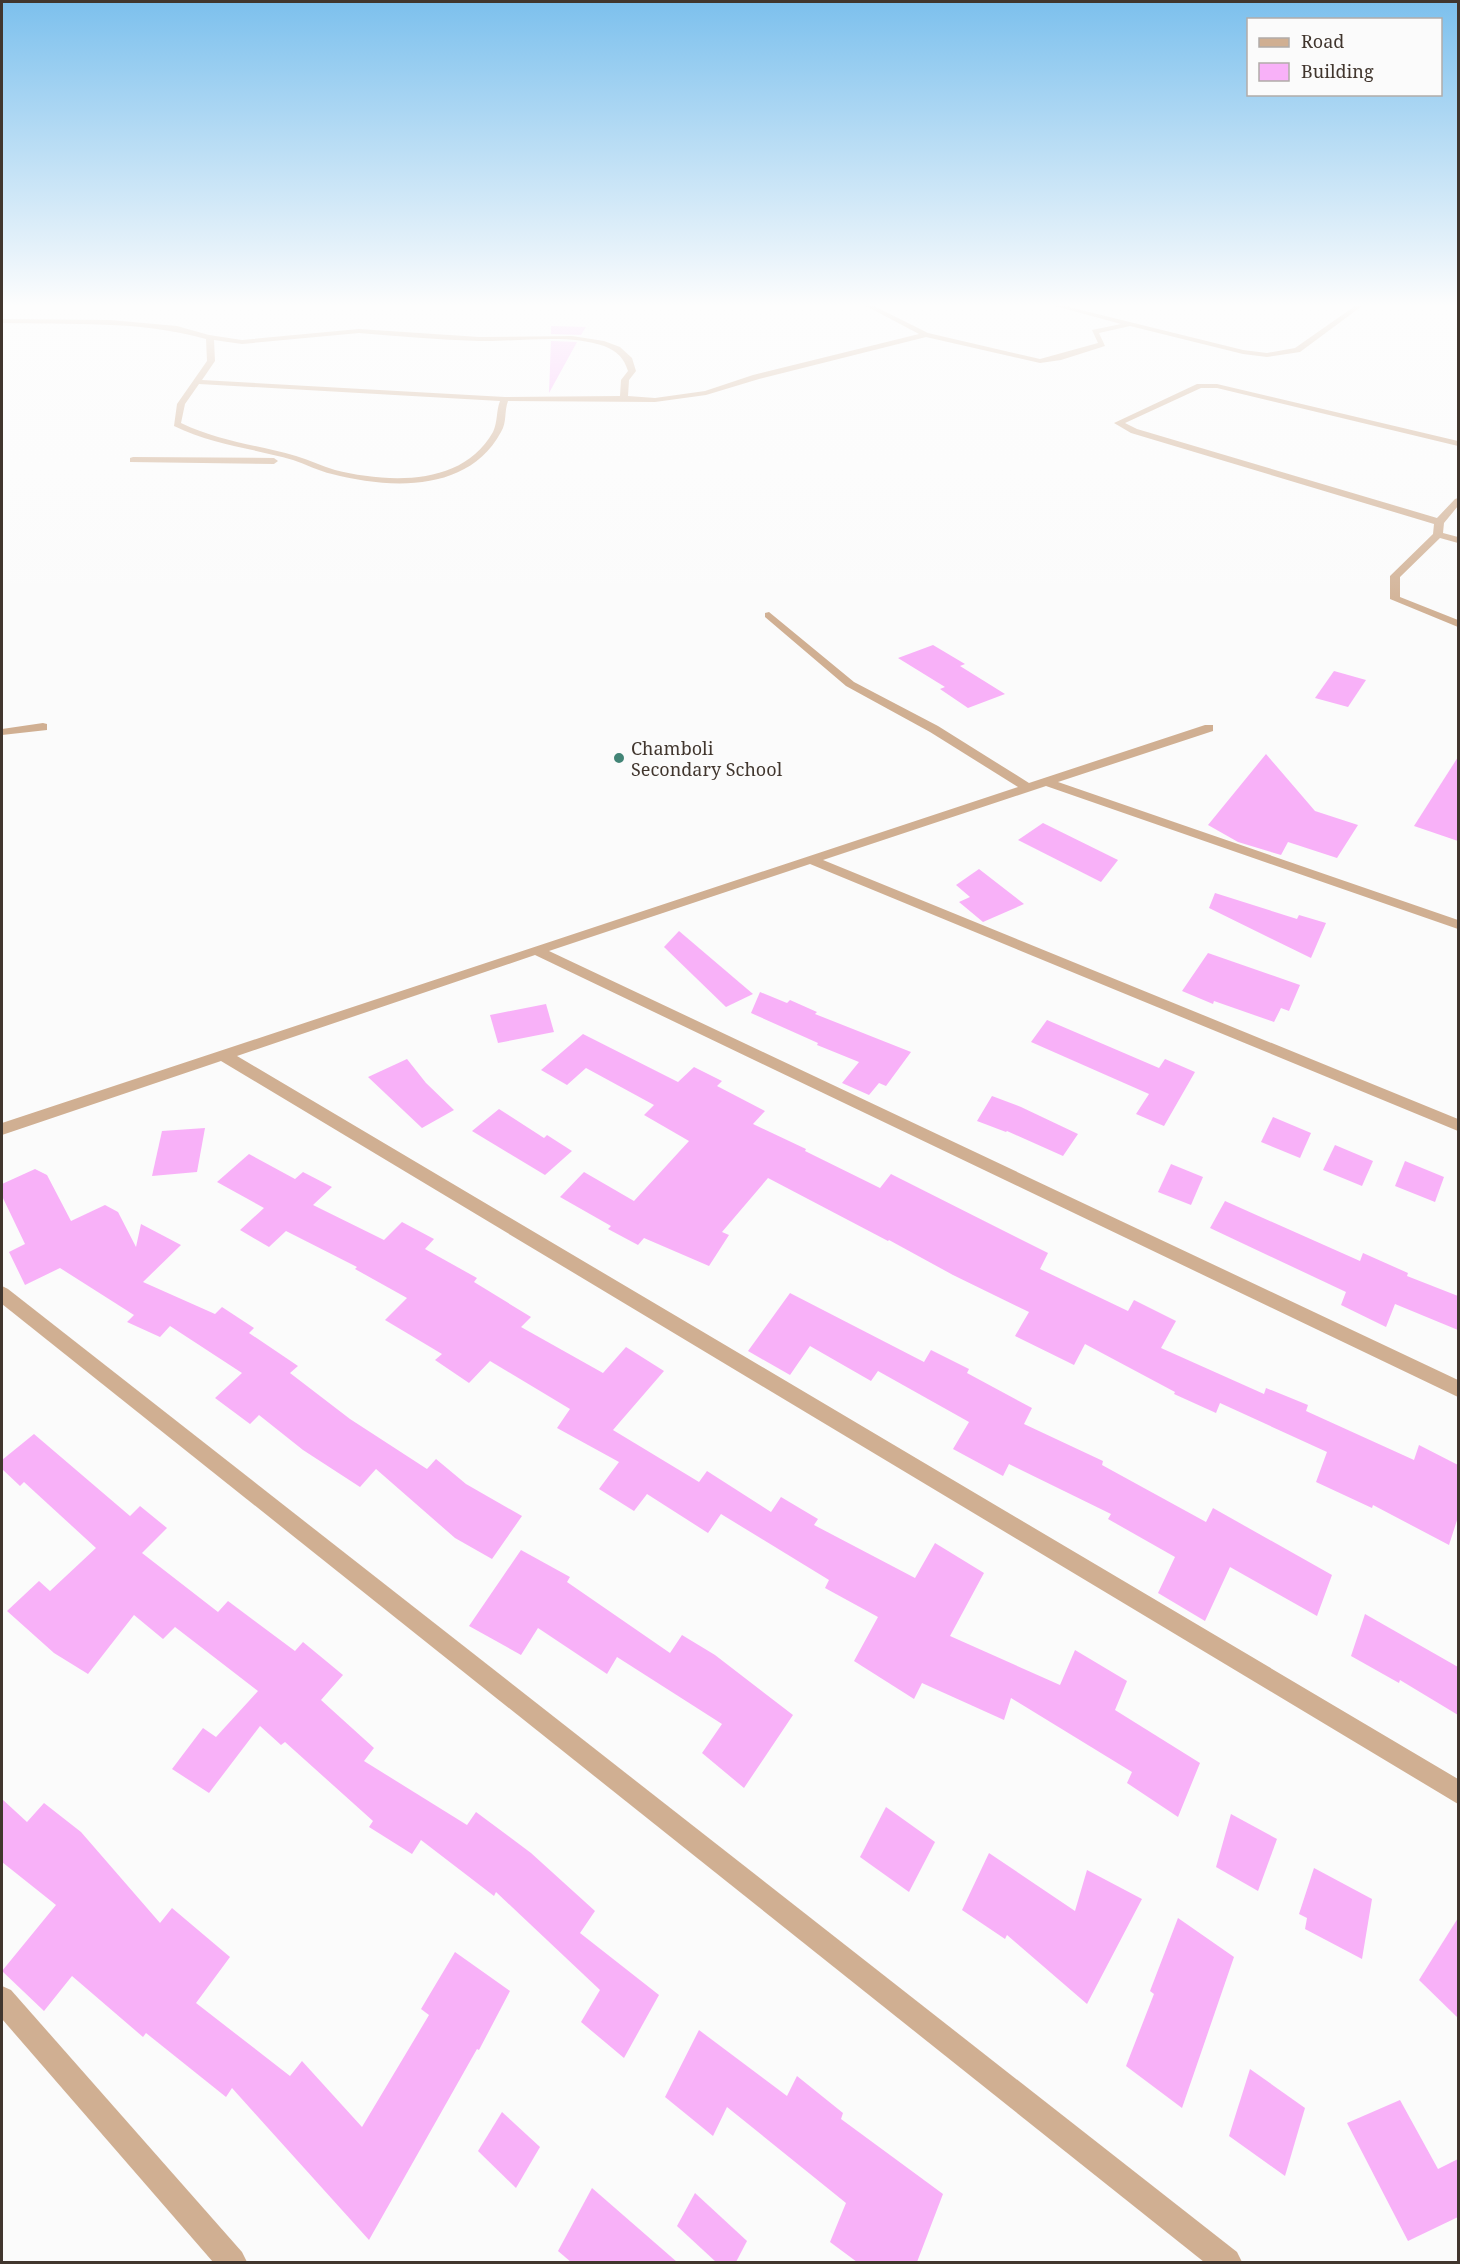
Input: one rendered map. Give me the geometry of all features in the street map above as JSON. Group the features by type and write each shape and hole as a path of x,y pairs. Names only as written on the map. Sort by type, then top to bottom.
{"street":[{"path":"179,412 177,424 209,439 305,461 338,473 402,483 434,477 471,462 489,443 501,424 502,412"},
{"path":"1143,412 1118,423 1134,431 1439,522"},
{"path":"1325,412 1458,443"},
{"path":"133,459 305,461"},
{"path":"1458,501 1439,522 1438,535 1395,576 1395,598 1458,624"},
{"path":"1438,535 1458,540"},
{"path":"770,615 850,684 934,729 1028,788"},
{"path":"2,732 43,727"},
{"path":"2,1129 1209,728"},
{"path":"1046,782 1458,926"},
{"path":"811,860 1458,1125"},
{"path":"536,950 1458,1389"},
{"path":"223,1055 1458,1792"},
{"path":"2,1294 1227,2262"},
{"path":"2,2000 232,2262"}],"building":[{"path":"933,645 965,664 960,666 1005,694 968,708 940,689 945,687 898,658"},
{"path":"1334,671 1366,680 1348,707 1315,698"},
{"path":"1266,754 1315,811 1358,825 1337,858 1288,842 1281,855 1238,842 1208,825"},
{"path":"1458,757 1458,841 1414,826"},
{"path":"1043,823 1118,860 1101,882 1018,840"},
{"path":"979,869 1024,904 983,922 959,902 970,897 956,885"},
{"path":"1215,893 1297,919 1299,915 1326,923 1311,958 1209,908"},
{"path":"679,931 753,994 726,1007 664,947"},
{"path":"1208,953 1300,985 1289,1011 1281,1008 1274,1022 1214,1001 1213,1004 1182,991"},
{"path":"760,992 787,1003 790,1000 817,1012 815,1014 911,1052 886,1086 879,1083 869,1095 842,1083 859,1062 817,1045 818,1043 751,1013"},
{"path":"546,1004 554,1032 498,1043 490,1015"},
{"path":"1047,1020 1159,1068 1165,1059 1195,1072 1164,1126 1136,1114 1149,1094 1031,1042"},
{"path":"583,1034 678,1082 694,1067 722,1081 717,1086 765,1111 753,1124 880,1188 891,1174 1048,1253 1040,1269 1128,1311 1134,1300 1176,1321 1161,1348 1264,1394 1266,1388 1308,1405 1306,1411 1414,1460 1419,1445 1458,1465 1458,1517 1449,1545 1373,1505 1372,1508 1316,1482 1327,1452 1220,1403 1216,1413 1174,1394 1175,1392 1085,1344 1074,1365 1015,1336 1029,1312 768,1178 722,1232 729,1235 709,1266 644,1238 638,1245 608,1229 611,1226 560,1197 584,1172 634,1201 689,1141 644,1115 654,1105 586,1068 567,1085 541,1070"},
{"path":"407,1059 426,1083 454,1110 422,1128 368,1077"},
{"path":"992,1096 1078,1134 1063,1156 1007,1131 977,1121"},
{"path":"499,1109 544,1138 547,1135 572,1151 545,1175 472,1131"},
{"path":"1273,1117 1311,1133 1300,1158 1261,1142"},
{"path":"205,1128 197,1172 152,1176 162,1131"},
{"path":"1335,1145 1373,1161 1362,1186 1323,1170"},
{"path":"249,1154 295,1179 303,1172 332,1187 313,1205 384,1240 402,1222 434,1239 425,1249 477,1278 474,1282 531,1317 521,1327 603,1373 626,1347 664,1371 613,1430 699,1482 707,1471 771,1512 781,1497 818,1519 814,1525 915,1578 935,1543 984,1573 950,1636 1060,1685 1075,1650 1127,1681 1115,1710 1200,1763 1178,1817 1127,1783 1132,1772 1011,1698 1004,1720 922,1683 914,1699 854,1661 878,1617 825,1588 829,1580 721,1514 708,1533 647,1494 634,1511 599,1489 619,1462 557,1428 570,1409 490,1361 469,1383 435,1360 442,1354 385,1320 407,1298 355,1269 357,1267 286,1231 269,1247 240,1230 264,1208 217,1182"},
{"path":"1405,1161 1444,1177 1435,1202 1395,1186"},
{"path":"1171,1164 1203,1177 1191,1205 1158,1192"},
{"path":"35,1169 47,1175 71,1221 105,1205 118,1212 136,1247 141,1224 181,1245 143,1282 215,1314 222,1307 254,1328 249,1333 298,1366 290,1373 350,1419 427,1469 436,1459 466,1484 522,1516 492,1559 455,1538 376,1469 360,1487 303,1450 259,1415 250,1424 215,1398 242,1373 170,1326 160,1337 127,1322 134,1315 60,1268 25,1285 9,1252 25,1244 2,1196 2,1184"},
{"path":"1225,1201 1360,1261 1363,1253 1408,1273 1407,1276 1458,1296 1458,1330 1395,1304 1386,1327 1341,1305 1346,1292 1210,1228"},
{"path":"790,1293 924,1362 931,1350 969,1369 967,1373 1032,1408 1024,1424 1103,1461 1102,1465 1206,1522 1213,1508 1332,1575 1317,1616 1230,1567 1205,1621 1158,1593 1175,1557 1108,1519 1111,1514 1009,1464 1003,1476 953,1449 969,1422 878,1371 871,1381 810,1346 790,1375 748,1351"},
{"path":"34,1434 130,1516 140,1506 167,1528 142,1553 218,1612 228,1601 295,1651 303,1642 343,1675 321,1700 374,1748 364,1761 467,1825 476,1812 531,1853 595,1911 580,1933 659,1995 624,2058 581,2022 600,1990 496,1892 494,1896 421,1840 412,1854 369,1827 373,1821 285,1742 281,1745 260,1726 209,1793 172,1769 203,1728 216,1737 258,1691 175,1627 163,1639 134,1615 88,1674 54,1653 7,1611 39,1581 50,1591 96,1548 24,1482 20,1486 2,1469 2,1460"},
{"path":"521,1550 570,1577 567,1582 670,1653 682,1635 715,1655 793,1715 744,1788 702,1753 722,1724 617,1657 607,1674 538,1628 521,1655 469,1626"},
{"path":"1365,1614 1458,1667 1458,1715 1400,1680 1399,1683 1351,1656"},
{"path":"2,1799 27,1822 44,1803 81,1832 160,1923 172,1908 230,1957 196,2003 290,2076 302,2061 362,2127 429,2015 421,2009 455,1952 510,1991 479,2050 477,2049 369,2240 232,2088 226,2097 146,2033 143,2037 72,1976 44,2011 2,1971 56,1905 2,1862"},
{"path":"886,1807 935,1842 909,1892 860,1857"},
{"path":"1231,1814 1277,1839 1258,1891 1216,1867"},
{"path":"989,1853 1075,1911 1087,1870 1142,1899 1087,2004 1007,1935 1005,1939 962,1910"},
{"path":"1314,1868 1372,1899 1362,1959 1305,1929 1307,1918 1299,1914"},
{"path":"1178,1918 1234,1957 1182,2108 1126,2066 1154,1994 1150,1991"},
{"path":"1458,1918 1458,2018 1419,1980"},
{"path":"699,2030 787,2096 797,2076 843,2113 841,2119 943,2194 917,2262 857,2262 830,2242 846,2203 727,2107 713,2136 665,2097"},
{"path":"1250,2069 1305,2108 1285,2176 1229,2136"},
{"path":"1400,2100 1438,2169 1458,2159 1458,2217 1408,2241 1347,2123"},
{"path":"502,2112 540,2147 516,2188 478,2151"},
{"path":"592,2188 677,2262 571,2262 558,2251"},
{"path":"695,2193 747,2241 736,2262 716,2262 677,2226"}],"place":[{"name":"Chamboli Secondary School","path":"619,758"}]}
